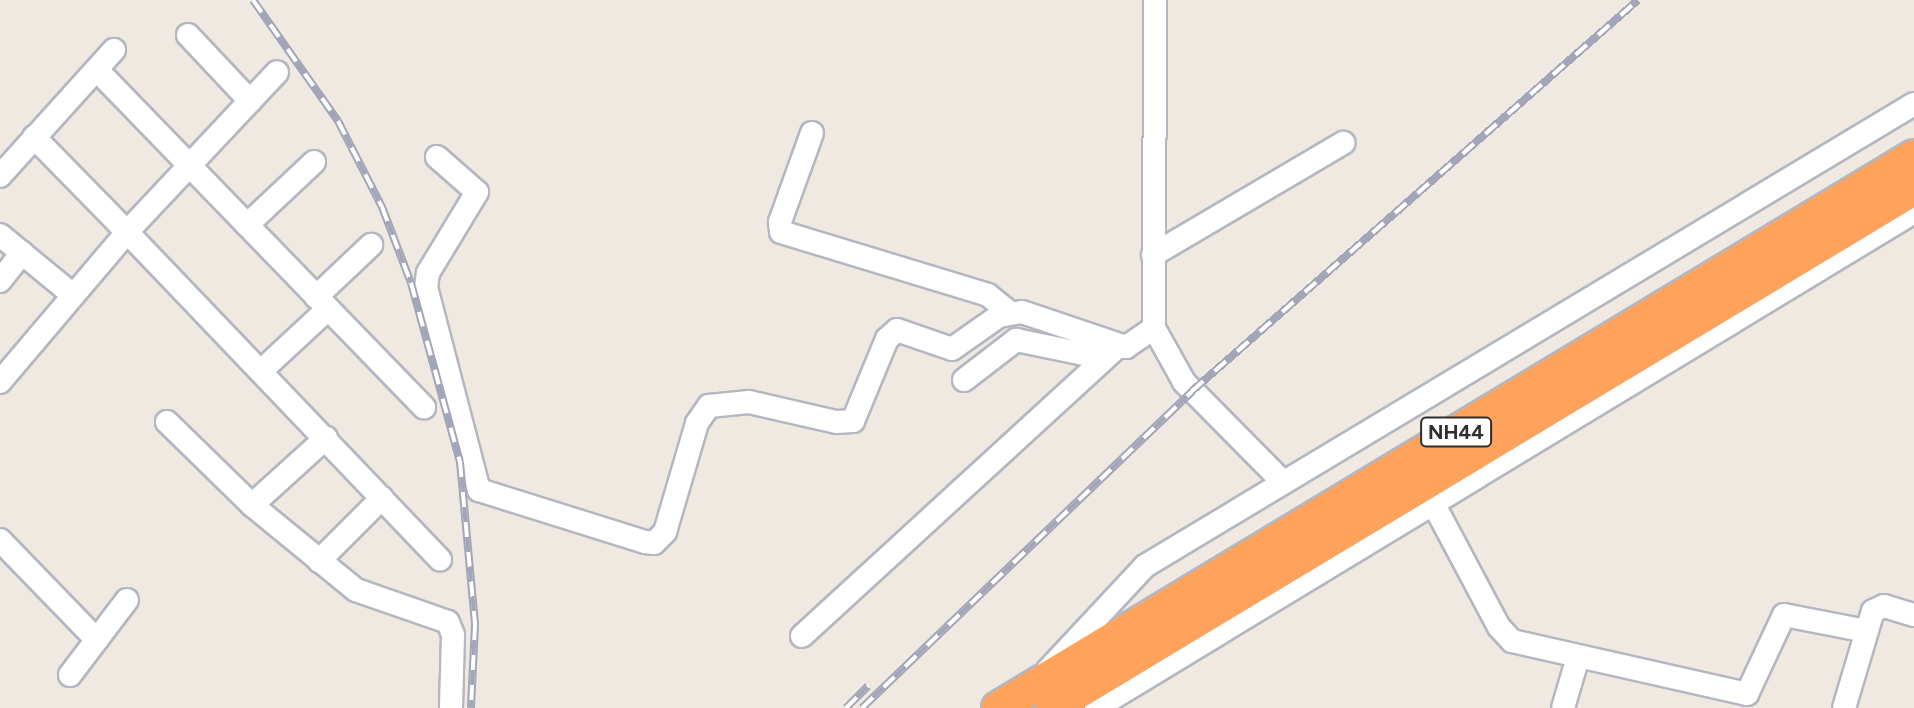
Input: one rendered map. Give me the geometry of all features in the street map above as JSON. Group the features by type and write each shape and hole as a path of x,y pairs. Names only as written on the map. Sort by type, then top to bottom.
{"highway":[{"name":"NH44","path":"1043,697 1914,156"},
{"name":"NH44","path":"998,708 1043,697 1914,189"}],"street":[{"path":"1155,0 1154,328 1184,382 1283,482"},
{"path":"188,35 250,101"},
{"path":"0,176 114,50"},
{"path":"97,70 424,408"},
{"path":"0,382 127,232 277,72"},
{"path":"1043,697 1119,588 1145,566 1914,104"},
{"path":"812,133 780,222 781,232 988,295 1009,312 1036,314 1111,352"},
{"path":"34,137 440,559"},
{"path":"1153,255 1343,143"},
{"path":"437,157 477,192 428,273 426,287 479,490 645,542 654,543 665,532 697,423 709,406 749,402 845,424 857,416 892,332 905,331 952,349 1009,312"},
{"path":"247,225 314,162"},
{"path":"1096,708 1914,212"},
{"path":"0,235 73,295"},
{"path":"261,371 371,245"},
{"path":"0,281 22,253"},
{"path":"964,380 1016,340 1111,352 1134,345 1154,328"},
{"path":"802,636 1111,352"},
{"path":"167,422 252,505 356,590 448,622 453,635 451,708"},
{"path":"252,505 326,438"},
{"path":"319,561 382,498"},
{"path":"1433,503 1505,636 1578,657 1747,694 1784,615 1866,631"},
{"path":"0,540 97,640"},
{"path":"70,675 127,600"},
{"path":"1844,708 1866,631 1878,607 1914,615"},
{"path":"1563,708 1578,657"}],"railway":[{"path":"253,0 338,121 382,207 411,283 460,462 475,625 471,708"},
{"path":"862,708 1192,391 1638,0"},
{"path":"846,708 868,686"}]}
